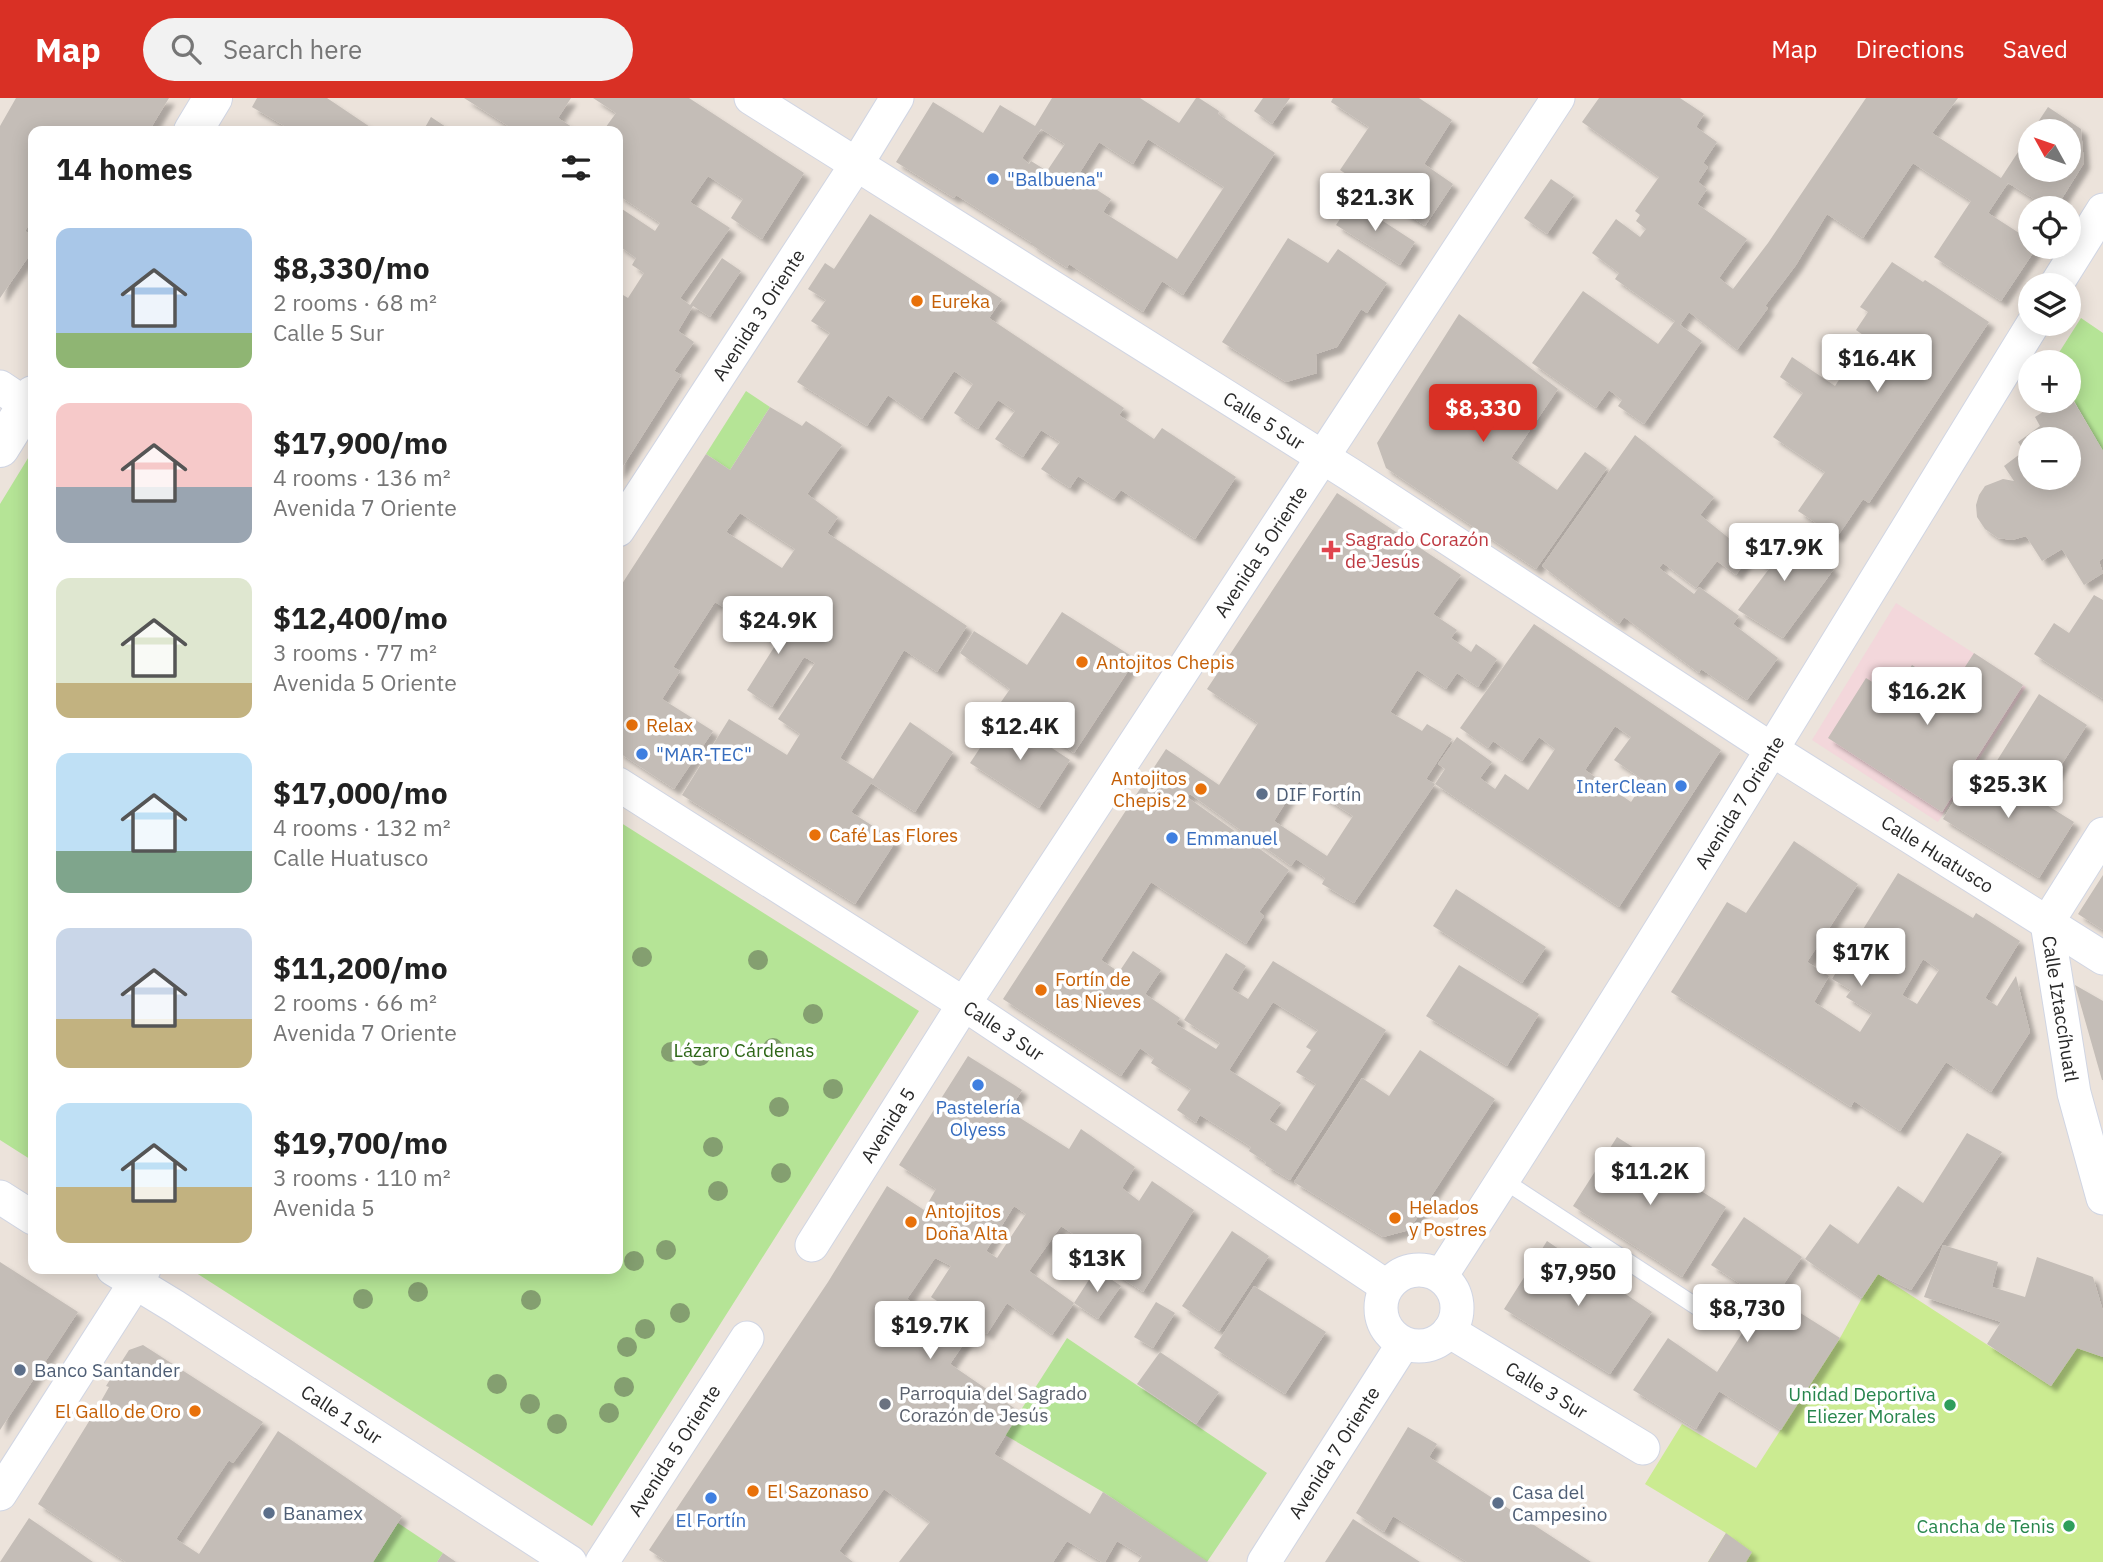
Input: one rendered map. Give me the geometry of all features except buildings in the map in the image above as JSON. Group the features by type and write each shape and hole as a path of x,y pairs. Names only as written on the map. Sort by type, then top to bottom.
{"street":[{"path":"196,126 213,98"},
{"name":"Calle 5 Sur","path":"751,98 1321,457 1771,749"},
{"name":"Avenida 3 Oriente","path":"623,522 897,98"},
{"name":"Avenida 5 Oriente","path":"964,1004 1558,98"},
{"path":"2063,273 2103,209"},
{"name":"Avenida 7 Oriente","path":"1441,1276 2026,336"},
{"path":"0,448 23,399"},
{"name":"Calle Huatusco","path":"1771,749 2103,958"},
{"name":"Calle 3 Sur","path":"623,787 964,1004 1386,1286"},
{"name":"Calle Iztaccíhuatl","path":"2103,834 2047,923 2074,1093 2103,1198"},
{"name":"Avenida 5","path":"812,1245 964,1004"},
{"path":"0,1197 28,1215"},
{"path":"1415,1269 1426,1269 1441,1276 1454,1293 1458,1306 1456,1319 1441,1339 1430,1345 1403,1344 1388,1331 1382,1320 1381,1297 1386,1286 1404,1272 1415,1269"},
{"path":"0,1494 130,1274"},
{"name":"Calle 1 Sur","path":"133,1274 570,1562"},
{"name":"Calle 3 Sur","path":"1449,1331 1643,1448"},
{"name":"Avenida 5 Oriente","path":"601,1562 747,1338"},
{"name":"Avenida 7 Oriente","path":"1264,1562 1403,1344"}],"lane":[{"path":"1503,1180 1711,1316"}],"shaded area":[{"path":"1896,603 2026,687 1938,822 1812,740"}],"green space":[{"path":"2081,318 2103,333 2103,451 2081,413 2081,350 2061,350 2070,336 2081,336"},
{"path":"746,391 770,407 730,470 706,454"},
{"path":"28,458 28,1158 0,1140 0,504"},
{"name":"Lázaro Cárdenas","path":"623,824 919,1011 592,1526 198,1274 623,1274"},
{"name":"Unidad Deportiva Eliezer Morales","path":"1878,1274 2051,1386 2077,1348 2103,1357 2103,1562 1708,1562 1726,1533 1645,1484 1682,1424 1756,1468"},
{"path":"1067,1338 1267,1473 1207,1562 1103,1492 1005,1435"},
{"path":"398,1523 443,1553 437,1562 373,1562"}],"place":[{"name":"\"Balbuena\"","path":"993,179"},
{"name":"Eureka","path":"917,301"},
{"name":"Sagrado Corazón de Jesús","path":"1331,550"},
{"name":"Antojitos Chepis","path":"1082,662"},
{"name":"Relax","path":"632,725"},
{"name":"\"MAR-TEC\"","path":"642,754"},
{"name":"InterClean","path":"1681,786"},
{"name":"Antojitos Chepis 2","path":"1201,789"},
{"name":"DIF Fortín","path":"1262,794"},
{"name":"Café Las Flores","path":"815,835"},
{"name":"Emmanuel","path":"1172,838"},
{"name":"Fortín de las Nieves","path":"1041,990"},
{"name":"Pastelería Olyess","path":"978,1085"},
{"name":"Helados y Postres","path":"1395,1218"},
{"name":"Antojitos Doña Alta","path":"911,1222"},
{"name":"Banco Santander","path":"20,1370"},
{"name":"Parroquia del Sagrado Corazón de Jesús","path":"885,1404"},
{"name":"Unidad Deportiva Eliezer Morales","path":"1950,1405"},
{"name":"El Gallo de Oro","path":"195,1411"},
{"name":"El Sazonaso","path":"753,1491"},
{"name":"El Fortín","path":"711,1498"},
{"name":"Casa del Campesino","path":"1498,1503"},
{"name":"Banamex","path":"269,1513"},
{"name":"Cancha de Tenis","path":"2069,1526"}]}
